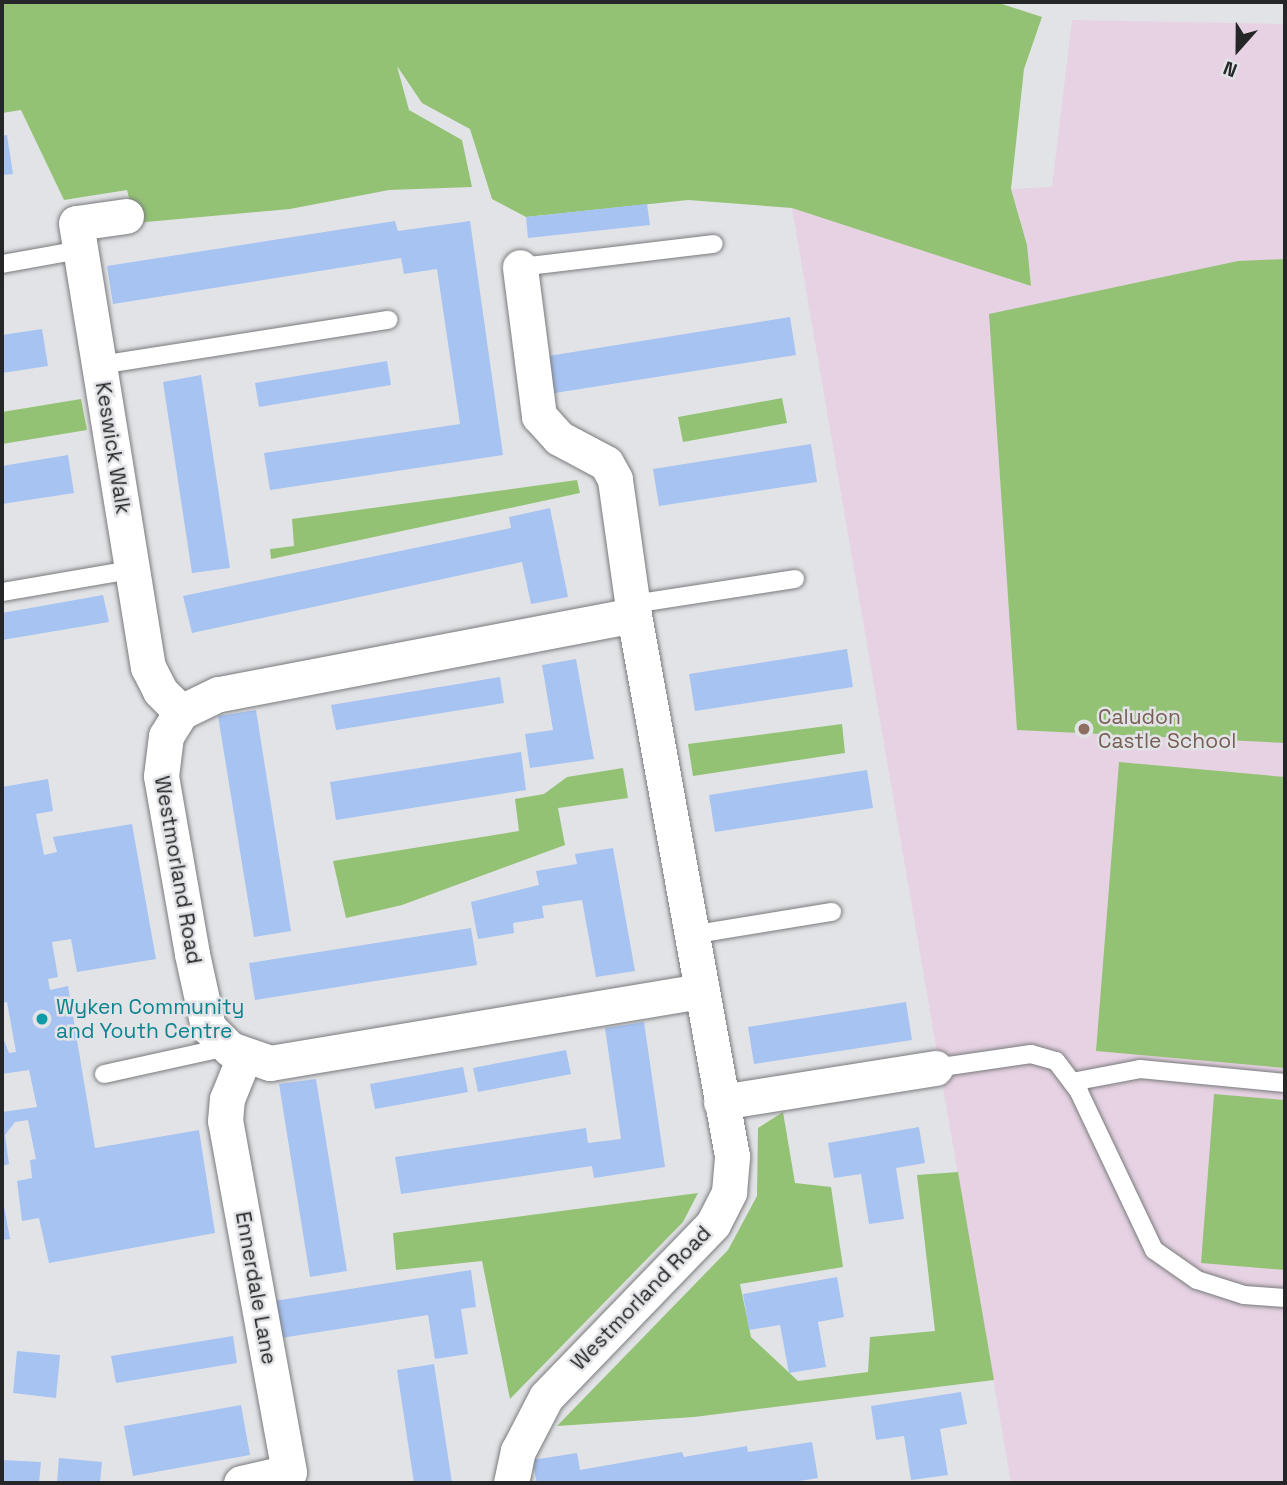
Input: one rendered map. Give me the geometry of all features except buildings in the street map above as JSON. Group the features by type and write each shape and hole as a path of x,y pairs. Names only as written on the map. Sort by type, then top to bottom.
{"street":[{"name":"Keswick Walk","path":"127,216 76,223 131,570 152,679 181,712"},
{"name":"Westmorland Road","path":"511,1483 518,1451 546,1397 702,1238 722,1209 732,1156 634,610 612,470 559,438 539,416 520,267"},
{"path":"181,712 218,694 634,610"},
{"name":"Westmorland Road","path":"181,712 164,743 160,776 203,1013 236,1052"},
{"path":"236,1052 284,1064 702,991"},
{"name":"Ennerdale Lane","path":"236,1052 225,1121 289,1472 241,1483"},
{"path":"721,1102 935,1068"}],"lane":[{"path":"520,267 714,244"},
{"path":"2,264 80,250"},
{"path":"100,365 389,320"},
{"path":"2,592 131,570"},
{"path":"634,610 795,579"},
{"path":"691,935 832,912"},
{"path":"104,1074 236,1052"},
{"path":"935,1068 1031,1054 1056,1061 1072,1082 1154,1250 1197,1280 1244,1295 1285,1298"},
{"path":"1072,1082 1140,1069 1285,1083"}],"shaded area":[{"name":"Caludon Castle School","path":"1072,20 1285,24 1285,1483 1011,1483 792,208 877,233 1027,245 1011,189 1052,187"}],"green space":[{"path":"2,2 996,2 1042,17 1024,69 1011,189 1027,245 1031,286 792,208 688,200 526,217 492,199 470,129 422,103 397,66 409,110 462,140 472,187 389,190 290,209 135,223 127,190 64,200 21,110 2,113"},
{"path":"1285,259 1285,743 1017,730 989,314 1238,261"},
{"path":"782,398 787,423 683,442 678,417"},
{"path":"81,399 87,430 2,444 2,412"},
{"path":"577,480 580,493 271,559 270,549 294,546 292,519"},
{"path":"842,724 845,753 693,776 688,744"},
{"path":"1119,762 1285,777 1285,1068 1096,1051"},
{"path":"623,768 628,798 558,808 565,845 402,905 346,918 333,861 519,831 515,799 544,794 567,777"},
{"path":"1214,1094 1285,1100 1285,1270 1201,1263"},
{"path":"783,1112 795,1183 831,1187 843,1267 740,1284 751,1337 798,1381 868,1372 870,1337 935,1331 917,1175 958,1172 994,1380 694,1417 557,1426 728,1250 757,1196 758,1128"},
{"path":"698,1193 683,1222 510,1399 482,1261 396,1270 393,1233"}],"place":[{"name":"Caludon Castle School","path":"1084,729"},
{"name":"Wyken Community and Youth Centre","path":"42,1019"}]}
